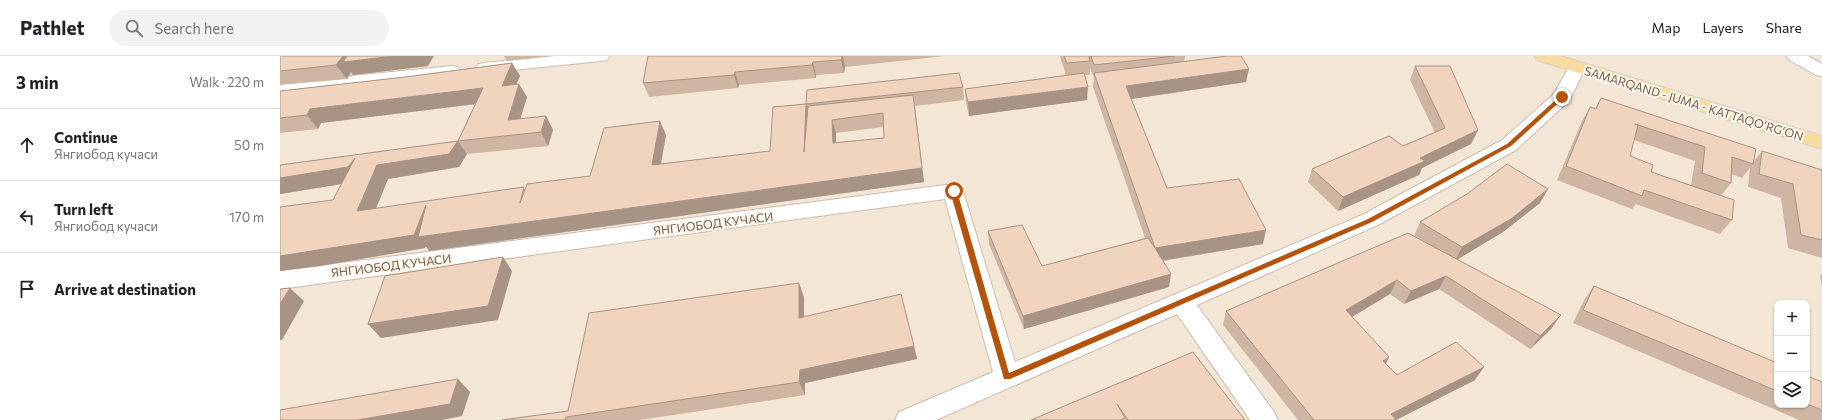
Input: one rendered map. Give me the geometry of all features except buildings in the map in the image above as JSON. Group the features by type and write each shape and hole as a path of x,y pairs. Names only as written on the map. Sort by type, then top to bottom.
{"main road":[{"name":"SAMARQAND - JUMA - KATTAQO‘RG‘ON","path":"1543,56 1822,143"}],"street":[{"path":"280,89 601,56"},
{"path":"1795,56 1822,71"},
{"path":"908,420 1370,220 1509,145 1562,97 1577,67"},
{"name":"ЯНГИОБОД КУЧАСИ","path":"280,280 954,191 1007,377"},
{"path":"1182,302 1266,420"}],"shaded area":[{"path":"280,56 1822,56 1822,420 280,420"}],"route":[{"path":"954,191 1007,377 1370,220 1509,145 1562,97"}]}
